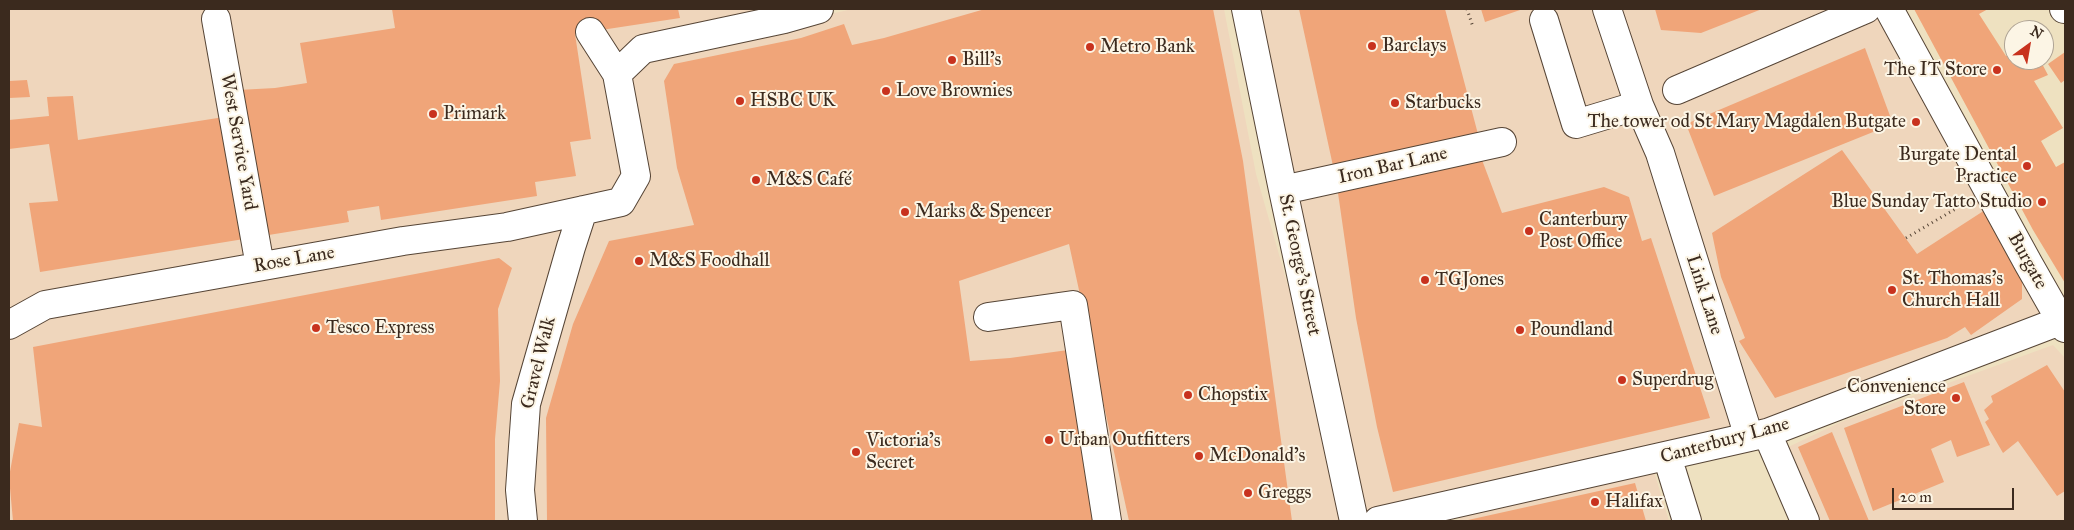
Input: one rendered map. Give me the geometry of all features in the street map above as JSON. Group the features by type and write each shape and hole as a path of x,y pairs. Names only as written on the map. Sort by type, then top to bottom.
{"street":[{"path":"590,32 618,74 643,49 783,14 819,9"},
{"name":"St. George's Street","path":"1246,9 1354,521"},
{"name":"Link Lane","path":"1607,9 1639,105 1660,153 1758,435 1805,521"},
{"path":"1677,90 1866,9"},
{"name":"Burgate","path":"1890,9 2062,324"},
{"name":"West Service Yard","path":"216,19 260,266"},
{"path":"1544,20 1576,124 1639,105"},
{"name":"Rose Lane","path":"9,325 45,305 403,241 507,227 621,202 636,176 618,74"},
{"name":"Iron Bar Lane","path":"1283,190 1502,142"},
{"name":"Gravel Walk","path":"522,521 520,490 526,404 583,210"},
{"path":"988,318 1072,304 1107,521"},
{"name":"Canterbury Lane","path":"1378,521 1758,435 2062,324"},
{"path":"1667,456 1687,521"}],"path":[{"path":"1467,9 1472,27"},
{"path":"1906,238 1988,190"}],"shaded area":[{"path":"9,9 784,9 780,26 852,9 1224,9 1256,174 1350,503 1246,9 1889,9 2060,321 1767,433 1378,521 9,521"},
{"path":"2053,345 2065,358 2065,521 1818,521 1784,449 1841,422"},
{"path":"1653,468 1669,521 1460,521 1458,517"}],"building":[{"name":"Primark","path":"392,9 678,9 680,18 575,34 591,139 570,142 576,176 535,182 537,196 381,220 379,206 347,211 349,222 40,272 29,203 58,201 49,144 9,149 9,120 49,116 47,97 73,96 78,140 224,117 220,91 275,88 307,83 300,43 395,28"},
{"path":"985,9 1213,9 1243,161 1292,521 1129,521 1069,244 959,281 970,361 1068,350 1093,521 547,521 546,418 573,324 609,241 694,225 677,168 664,81 674,64 801,38 844,24 852,45 884,38"},
{"path":"1299,9 1445,9 1479,138 1333,166"},
{"path":"1481,9 1523,9 1485,22"},
{"path":"1655,9 1762,9 1701,33 1661,30"},
{"path":"1914,9 1988,9 1979,14 2004,53 2004,70 2045,70 2048,75 2034,81 2063,128 2041,141 2056,167 2065,162 2065,283 2033,230"},
{"path":"1865,48 1893,124 1714,196 1686,124"},
{"path":"2065,52 2065,80 2061,83 2052,70 2054,70 2054,60"},
{"path":"27,80 30,97 9,98 9,81"},
{"path":"1842,150 1917,254 1985,210 2022,278 2022,299 1971,335 1965,327 1947,338 1775,398 1739,341 1745,338 1721,277 1712,233"},
{"path":"1482,160 1502,213 1604,187 1629,197 1642,241 1651,238 1710,418 1393,492 1377,427 1356,318 1338,193"},
{"path":"499,258 512,268 498,309 500,381 495,439 495,521 13,521 9,477 19,423 42,427 33,347"},
{"path":"2047,365 2065,392 2065,491 2057,496 2018,441 2003,453 1985,422 1989,419 1984,410 1993,402 1991,396"},
{"path":"1964,382 1990,445 1957,457 1951,440 1931,449 1944,482 1873,511 1844,428"},
{"path":"1832,432 1869,521 1830,521 1798,447"},
{"name":"Halifax","path":"1635,483 1646,521 1468,520"}],"place":[{"name":"Barclays","path":"1372,46"},
{"name":"Metro Bank","path":"1090,47"},
{"name":"Bill's","path":"952,60"},
{"name":"The IT Store","path":"1997,70"},
{"name":"Love Brownies","path":"886,91"},
{"name":"HSBC UK","path":"740,101"},
{"name":"Starbucks","path":"1395,103"},
{"name":"Primark","path":"433,114"},
{"name":"The tower od St Mary Magdalen Butgate","path":"1916,122"},
{"name":"Burgate Dental Practice","path":"2027,166"},
{"name":"M&S Café","path":"756,180"},
{"name":"Blue Sunday Tatto Studio","path":"2042,202"},
{"name":"Marks & Spencer","path":"905,212"},
{"name":"Canterbury Post Office","path":"1529,231"},
{"name":"M&S Foodhall","path":"639,261"},
{"name":"TGJones","path":"1425,280"},
{"name":"St. Thomas's Church Hall","path":"1892,290"},
{"name":"Tesco Express","path":"316,328"},
{"name":"Poundland","path":"1520,330"},
{"name":"Superdrug","path":"1622,380"},
{"name":"Chopstix","path":"1188,395"},
{"name":"Convenience Store","path":"1956,398"},
{"name":"Urban Outfitters","path":"1049,440"},
{"name":"Victoria's Secret","path":"856,452"},
{"name":"McDonald's","path":"1199,456"},
{"name":"Greggs","path":"1248,493"},
{"name":"Halifax","path":"1595,502"}]}
